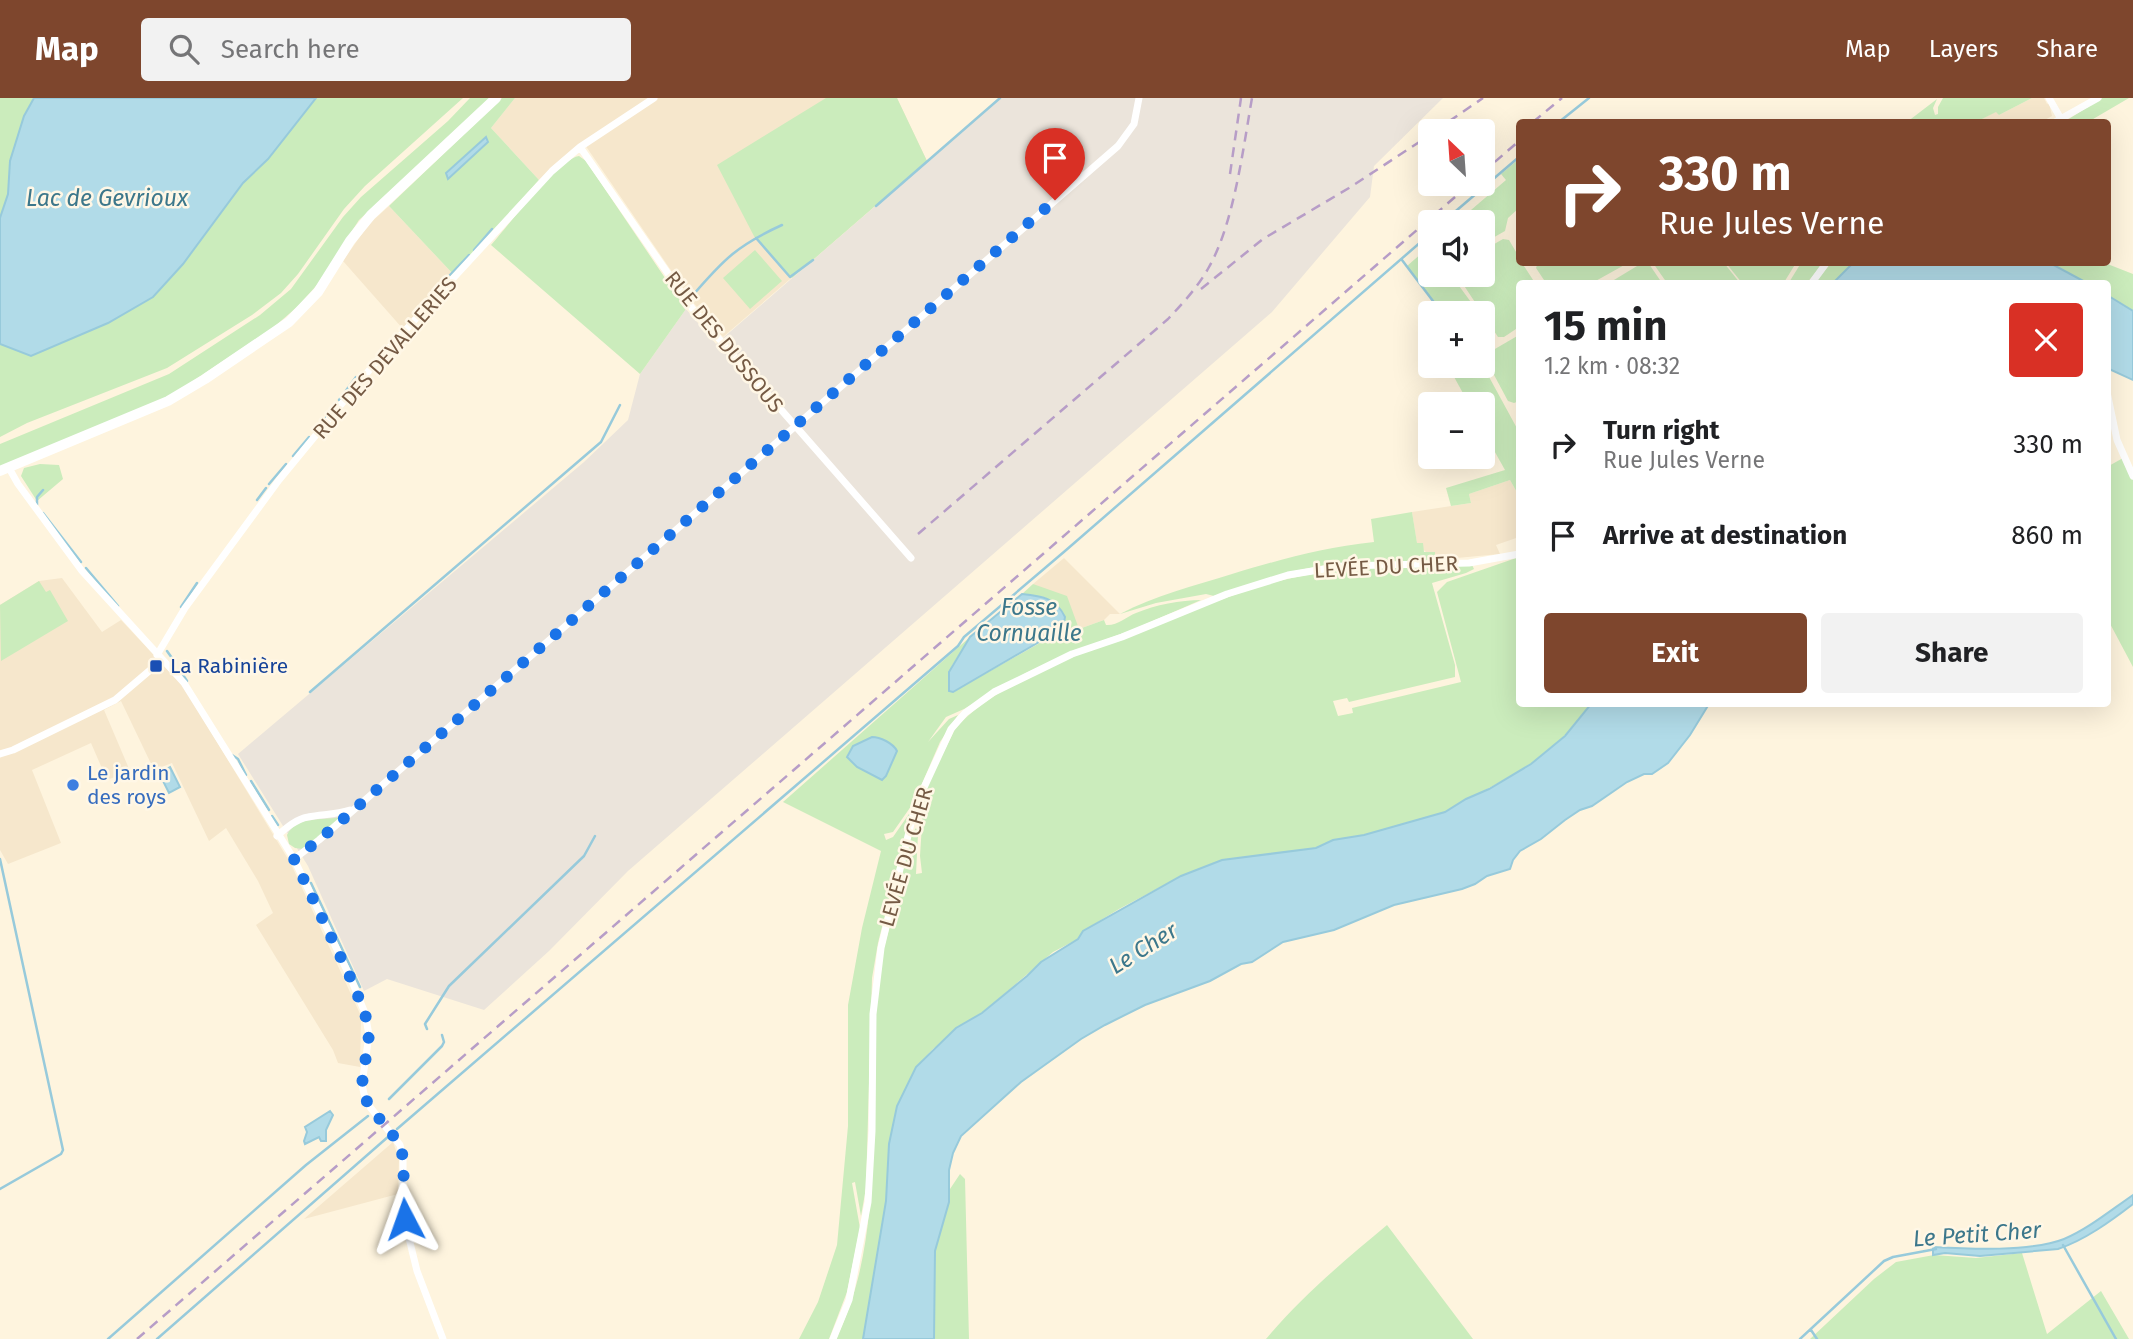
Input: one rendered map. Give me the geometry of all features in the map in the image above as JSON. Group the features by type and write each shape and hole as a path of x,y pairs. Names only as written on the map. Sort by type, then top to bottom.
{"street":[{"path":"443,1339 421,1281 407,1230 400,1144 370,1107 363,1094 369,1035 365,1013 294,859 277,836 184,683 82,571 18,484 4,470 168,401 289,322 318,292 350,241 372,215 496,98"},
{"name":"RUE DES DEVALLERIES","path":"0,754 115,700 159,658 185,608 256,510 360,381 563,161 654,98"},
{"path":"294,859 1118,146 1134,124 1139,98"},
{"path":"2049,98 2057,119"},
{"path":"2061,119 2098,98"},
{"name":"RUE DES DUSSOUS","path":"580,147 692,308 911,558"},
{"path":"2111,411 2117,440 2133,476"},
{"name":"LEVÉE DU CHER","path":"833,1339 849,1300 868,1202 874,1004 883,939 915,807 951,729 965,712 995,692 1054,662 1264,582 1324,568 1469,563 1516,555"},
{"path":"277,836 287,827 307,817 333,816 354,809"}],"shaded area":[{"path":"515,98 897,98 927,161 723,337 692,301 583,142 539,180 491,128"},
{"path":"1000,98 1443,98 1422,119 1418,119 1418,123 1374,166 1370,197 1272,312 628,871 549,951 484,1010 387,979 364,991 308,866 238,754 584,462 628,420 640,374 686,309 716,344"},
{"path":"2032,98 2044,98 2047,104 2049,103 2052,116 2046,119 1982,119 1997,111 1999,115"},
{"path":"389,206 454,275 403,329 343,261 368,225"},
{"path":"1510,480 1516,491 1516,538 1496,545 1500,554 1435,560 1417,544 1412,512 1471,503 1469,494"},
{"path":"1064,558 1120,614 1110,614 1104,620 1079,629 1033,584"},
{"path":"62,578 102,632 121,620 183,686 291,864 361,1016 360,1067 338,1063 333,1050 256,925 273,913 258,881 226,828 209,841 172,763 154,770 121,701 104,710 130,771 107,780 91,743 32,770 61,843 8,864 0,850 0,605 39,581"},
{"path":"393,1142 399,1159 398,1194 304,1219"}],"green space":[{"path":"0,98 34,98 24,116 10,161 8,194 0,218"},
{"path":"316,98 463,98 365,186 344,209 298,274 281,293 252,315 167,368 27,423 0,437 0,344 31,356 108,323 183,264 243,183 268,159"},
{"path":"470,98 491,98 359,220 317,285 274,327 166,399 0,467 0,444 169,374 260,315 291,289 343,217 361,197 448,121"},
{"path":"502,98 515,98 491,128 539,180 454,275 389,206"},
{"path":"826,98 897,98 927,161 792,278 755,238 717,165"},
{"path":"1943,98 2032,98 1999,115 1996,112 1982,119 1911,119 1937,99 1933,108 1935,115 1938,114"},
{"path":"2102,98 2129,98 2093,119 2069,119"},
{"path":"579,156 586,161 686,309 640,374 491,245 546,180"},
{"path":"1516,162 1516,211 1508,218 1505,231 1495,237 1495,210 1471,210 1487,196 1495,196 1495,189 1506,180 1501,174"},
{"path":"1503,239 1509,240 1516,252 1516,266 1524,266 1533,280 1516,280 1516,329 1504,337 1498,337 1495,332 1495,301 1474,301 1465,287 1495,287 1495,244"},
{"path":"755,250 782,281 750,309 723,278"},
{"path":"1418,256 1418,281 1407,266"},
{"path":"2111,265 2133,274 2133,311 2111,297 2111,280 2081,280 2056,266"},
{"path":"1623,266 1597,280 1544,280 1536,268"},
{"path":"1637,266 1650,266 1660,280 1614,280"},
{"path":"1655,266 1726,266 1738,280 1665,280"},
{"path":"1728,266 1794,266 1785,280 1740,280"},
{"path":"1799,266 1821,266 1809,280 1790,280"},
{"path":"1829,266 1851,266 1836,280 1817,280"},
{"path":"1423,287 1460,287 1470,301 1433,301"},
{"path":"1516,337 1516,402 1508,401 1495,377 1495,349"},
{"path":"1455,378 1490,378 1516,426 1516,491 1510,480 1469,494 1471,503 1451,506 1446,488 1505,470 1495,452 1495,392 1462,392"},
{"path":"2123,458 2133,480 2133,667 2111,626 2111,465"},
{"path":"40,464 59,465 63,479 37,501 21,476 24,468"},
{"path":"1412,512 1417,543 1423,543 1424,552 1435,552 1435,560 1325,565 1289,572 1214,596 1206,594 1156,603 1120,614 1175,591 1268,564 1319,551 1374,542 1371,519"},
{"path":"1516,558 1516,707 1588,707 1559,742 1531,765 1445,812 1364,835 1333,840 1316,848 1222,860 1181,876 1083,931 1078,939 1053,952 982,1013 933,1049 921,1062 889,1144 886,1201 863,1339 836,1339 853,1296 864,1251 870,1206 874,1021 880,964 911,835 916,828 916,874 922,873 920,856 924,792 955,729 973,711 996,695 1080,654 1259,587 1292,578 1337,571 1472,565 1474,569 1432,583 1455,665 1455,677 1349,702 1347,698 1333,701 1338,716 1353,713 1352,708 1461,682 1437,592 1447,582"},
{"path":"39,581 46,592 50,590 68,621 1,661 0,605"},
{"path":"1033,584 1067,596 1079,629 1104,620 1106,625 1114,624 1160,605 1201,600 1026,673 946,717 928,742 949,719 958,715 940,742 914,802 893,832 884,834 886,840 893,837 911,811 878,943 872,978 866,1188 861,1216 855,1182 852,1183 860,1228 847,1292 829,1339 799,1339 818,1302 837,1245 848,1126 848,1005 862,928 881,851 783,802 970,637 951,667 953,692 1061,631 1045,597 1022,594","holes":["853,746 882,780 849,760 847,756"]},
{"path":"344,816 303,849 289,844 287,835 297,824"},
{"path":"960,1174 965,1179 969,1339 934,1339 935,1251 949,1203 948,1192"},
{"path":"1387,1225 1473,1339 1266,1339 1309,1294"},
{"path":"2022,1253 2047,1334 2101,1291 2129,1339 1810,1339 1896,1262 1934,1255 1976,1258"}],"water":[{"name":"Lac de Gevrioux","path":"34,98 316,98 268,159 243,183 183,264 153,297 108,323 31,356 0,344 0,218 8,194 10,161 24,116"},
{"path":"486,137 488,142 448,179 446,173"},
{"path":"1850,266 2056,266 2081,280 1836,280"},
{"path":"2111,297 2133,311 2133,380 2111,370"},
{"name":"Fosse Cornuaille","path":"1022,594 1053,602 1065,617 1063,628 953,692 949,691 949,672 970,637"},
{"name":"Le Cher","path":"1589,707 1707,707 1668,763 1652,774 1644,774 1627,782 1592,806 1565,820 1520,851 1510,869 1487,876 1462,889 1394,905 1334,930 1283,942 1252,962 1241,964 1210,981 1145,1005 1105,1025 1021,1082 961,1136 953,1153 949,1170 949,1202 935,1251 934,1339 863,1339 886,1201 889,1144 897,1106 916,1067 956,1028 982,1013 1041,962 1078,939 1083,931 1181,876 1222,860 1316,848 1333,840 1364,835 1445,812 1531,764 1565,736"},
{"path":"872,737 886,741 897,751 882,780 857,767 847,757 853,746"},
{"path":"170,767 180,787 169,793 159,773"},
{"path":"330,1111 333,1115 326,1130 326,1141 321,1141 319,1137 305,1144 305,1127"},
{"path":"2133,1195 2133,1204 2116,1217 2088,1235 2058,1249 1980,1256 1945,1253 1933,1255 1933,1247 2000,1249 2035,1246 2064,1239"}],"waterway":[{"path":"876,206 1000,98"},
{"path":"1563,119 1589,98"},
{"path":"1457,210 1516,160"},
{"path":"693,295 733,254 754,239 782,225"},
{"path":"474,250 492,229"},
{"path":"756,238 790,277 813,260"},
{"path":"397,1129 958,646 964,637 1418,244"},
{"path":"450,275 469,255"},
{"path":"1402,260 1433,301"},
{"path":"339,400 356,377"},
{"path":"310,692 601,442 620,405"},
{"path":"316,430 333,409"},
{"path":"293,456 309,437"},
{"path":"269,484 286,464"},
{"path":"257,500 266,488"},
{"path":"37,505 37,497 43,490"},
{"path":"43,513 81,562"},
{"path":"86,568 118,606"},
{"path":"181,607 197,583"},
{"path":"167,651 172,658"},
{"path":"181,672 187,681"},
{"path":"232,755 238,759 246,775"},
{"path":"251,781 269,810"},
{"path":"272,816 278,825"},
{"path":"427,1029 425,1024 449,986 584,856 595,836"},
{"path":"0,859 63,1150 61,1154 0,1189"},
{"path":"311,883 360,987"},
{"path":"389,1099 442,1046 442,1035"},
{"path":"108,1339 306,1165 368,1116"},
{"path":"157,1339 389,1136"},
{"path":"2063,1245 2116,1339"},
{"name":"Le Petit Cher","path":"1800,1339 1884,1261 1936,1249"},
{"path":"1811,1330 1817,1339"}],"railway":[{"path":"1230,174 1241,98"},
{"path":"918,534 1168,319 1195,288 1209,267 1225,229 1237,185 1252,98"},
{"path":"1452,119 1483,98"},
{"path":"1537,119 1562,98"},
{"path":"1201,289 1263,239 1418,143"},
{"path":"1495,162 1516,144"},
{"path":"137,1339 1456,196"}],"place":[{"name":"La Rabinière","path":"156,666"},
{"name":"Le jardin des roys","path":"73,785"}],"route":[{"path":"405,1219 400,1144 370,1107 363,1094 369,1035 365,1013 294,859 1055,200"}]}
